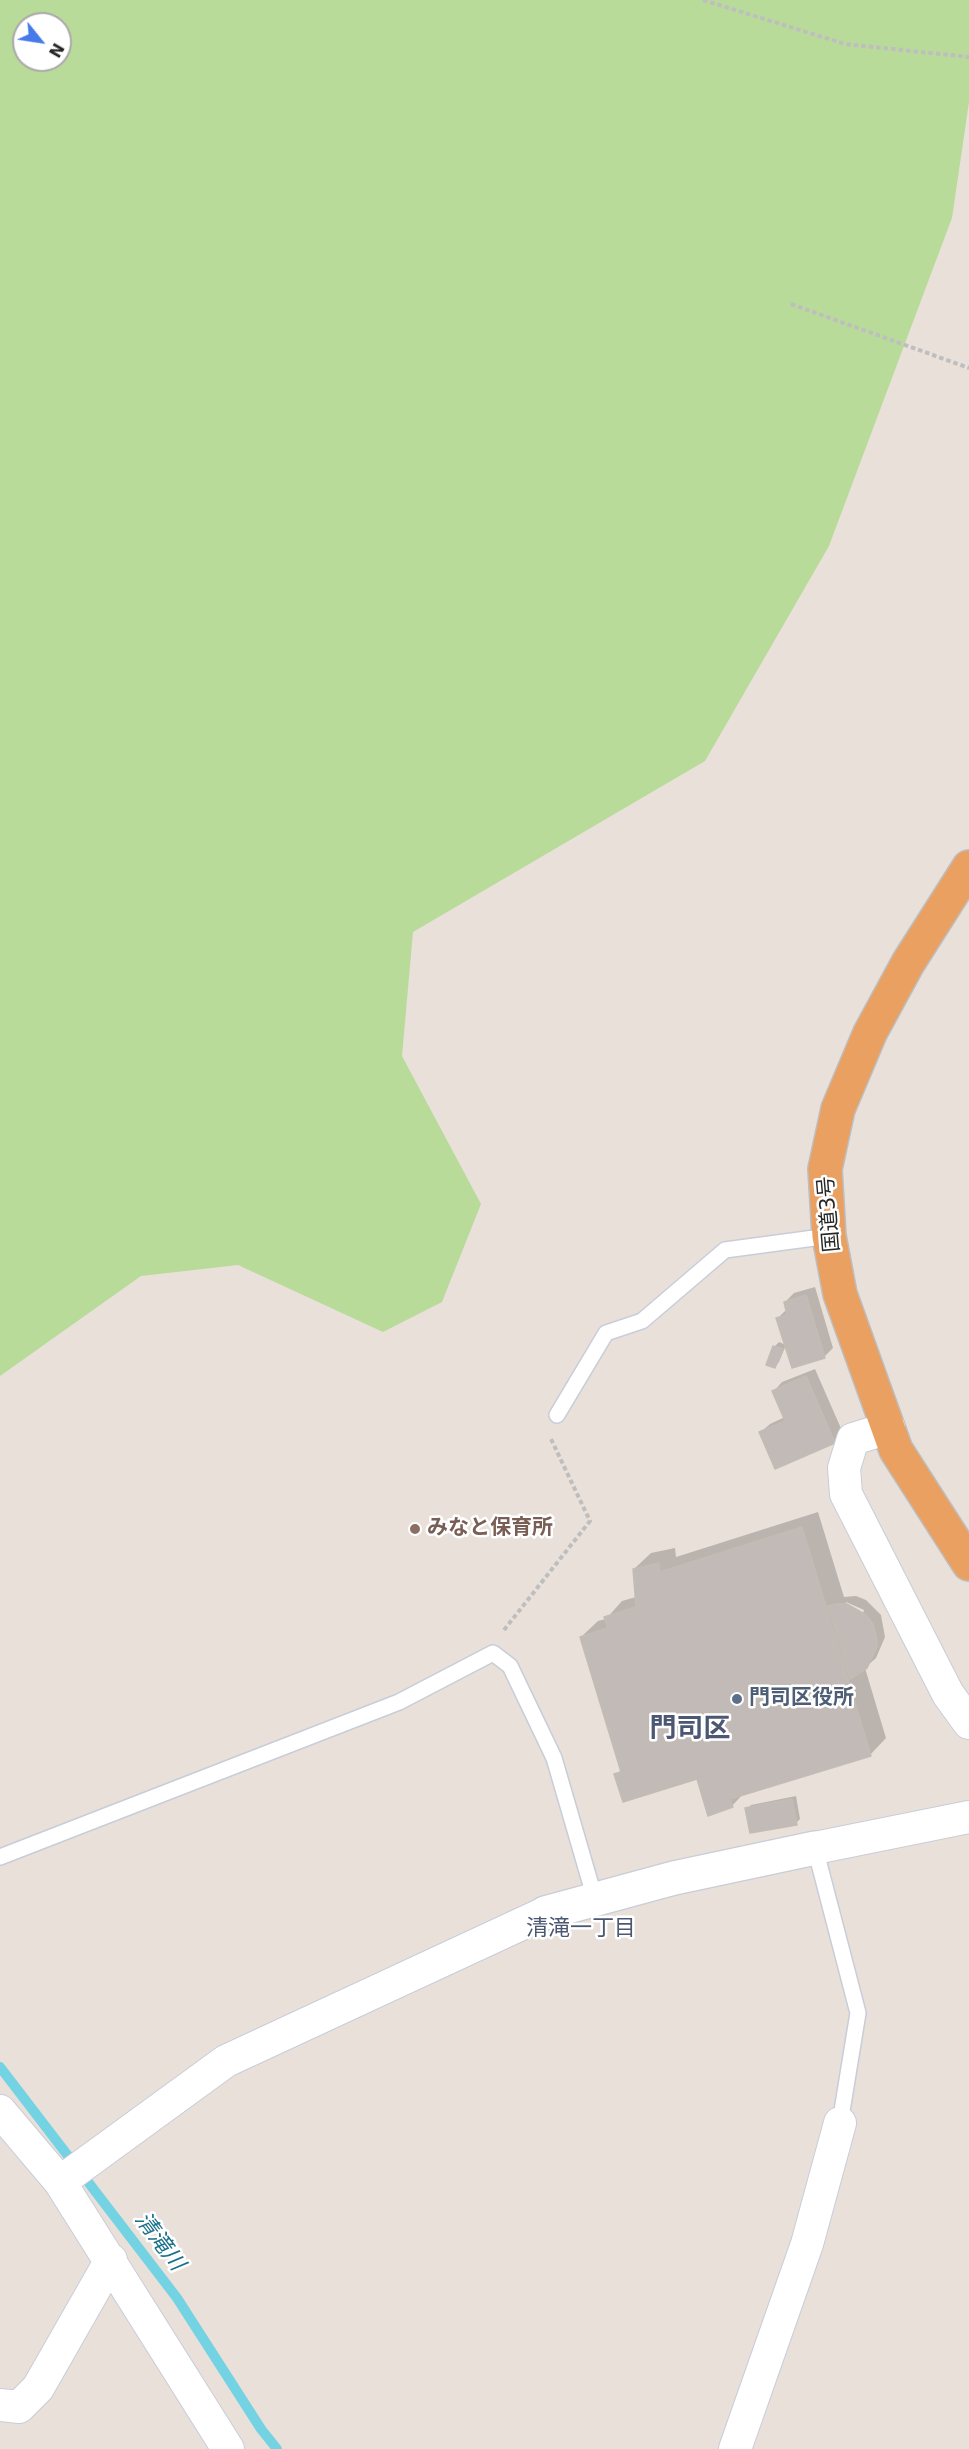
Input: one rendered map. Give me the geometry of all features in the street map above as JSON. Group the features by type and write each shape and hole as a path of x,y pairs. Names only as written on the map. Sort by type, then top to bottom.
{"highway":[{"name":"国道3号","path":"969,867 908,963 875,1023 838,1109 825,1169 829,1236 840,1294 896,1450 969,1564"}],"street":[{"path":"889,1428 853,1439 844,1468 846,1494 948,1694 969,1723"},
{"path":"60,2182 226,2061 545,1913 674,1878 969,1817"},
{"path":"0,2111 60,2182 228,2449"},
{"path":"735,2449 807,2244 840,2123"},
{"path":"0,2405 20,2407 38,2388 111,2260"}],"lane":[{"path":"557,1415 606,1333 642,1321 725,1250 829,1236"},
{"path":"0,1857 399,1702 493,1653 510,1666 554,1758 595,1899"},
{"path":"815,1848 858,2013 840,2123"}],"path":[{"path":"704,0 845,44 969,57"},
{"path":"791,304 969,368"},
{"path":"493,1653 502,1633 590,1521 550,1436 557,1415"}],"green space":[{"path":"0,0 969,0 969,102 952,218 829,546 705,761 413,932 402,1056 481,1204 442,1302 383,1332 238,1265 141,1276 0,1376"}],"building":[{"path":"806,1295 825,1358 792,1368 776,1318 787,1315 784,1302"},
{"path":"773,1346 783,1349 775,1368 766,1365"},
{"path":"806,1376 835,1443 775,1469 759,1432 785,1421 772,1391"},
{"path":"802,1527 871,1756 730,1799 733,1807 708,1816 697,1779 623,1802 614,1774 621,1772 580,1637 608,1628 604,1617 636,1607 633,1569 659,1563 660,1572"},
{"path":"847,1604 866,1615 873,1624 876,1636 877,1647 867,1668 850,1679 828,1606"},
{"path":"792,1799 797,1825 750,1833 745,1808"}],"waterway":[{"name":"清滝川","path":"0,2067 177,2298 261,2429 277,2449"}],"place":[{"name":"みなと保育所","path":"415,1529"},
{"name":"門司区役所","path":"737,1699"}],"district":[{"name":"門司区","path":"690,1730"},
{"name":"清滝一丁目","path":"581,1929"}]}
